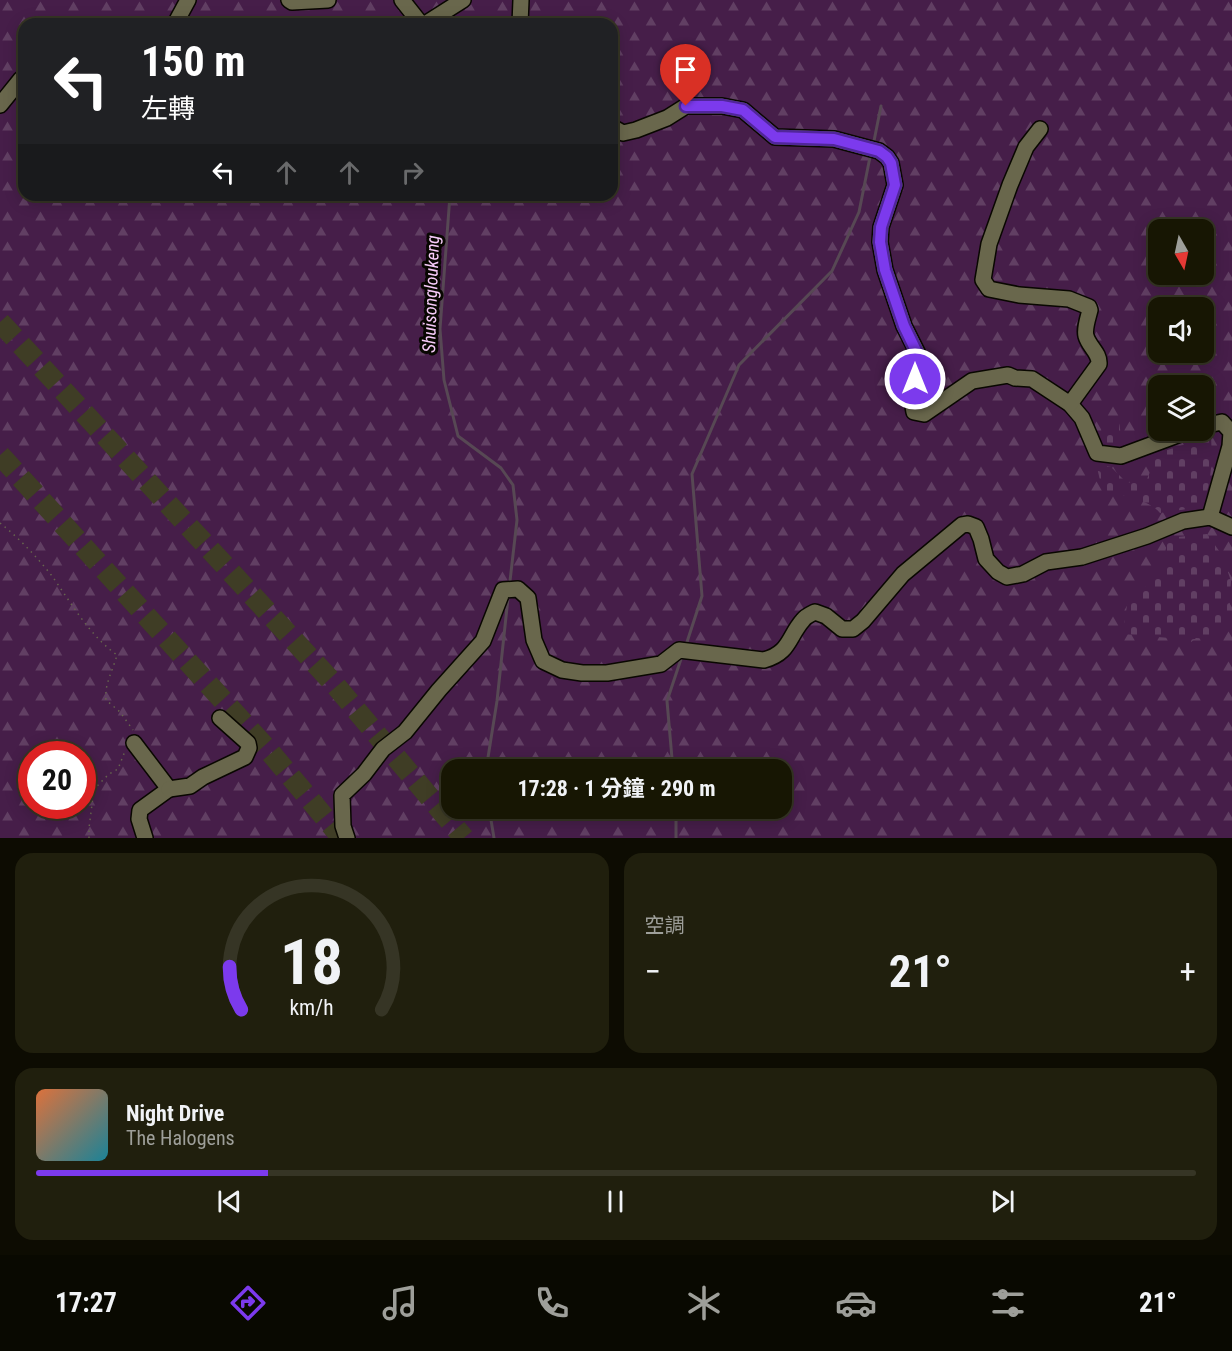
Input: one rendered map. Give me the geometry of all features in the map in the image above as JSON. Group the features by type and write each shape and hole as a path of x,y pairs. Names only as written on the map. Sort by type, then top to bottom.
{"street":[{"path":"178,18 188,0"},
{"path":"289,0 292,2 328,0"},
{"path":"402,0 418,18"},
{"path":"438,18 463,0"},
{"path":"520,18 521,0"},
{"path":"0,91 18,80"},
{"path":"0,105 18,83"},
{"path":"618,130 623,133 636,130 667,118 686,106 722,106 743,110 775,137 834,139 879,151 891,163 895,185 881,227 880,242 885,270 904,326 919,357 912,401 914,412 924,414 972,381 1008,375 1015,378 1032,379 1070,404 1082,418 1097,453 1121,456 1161,441"},
{"path":"1040,129 1026,147 1010,185 989,244 983,280 989,289 1019,295 1069,299 1089,307 1087,339 1100,360 1070,404"},
{"path":"1210,517 1230,446 1231,432 1222,422 1214,424"},
{"path":"347,838 343,826 342,795 364,774 382,749 405,732 483,641 503,590 518,589 528,598 534,640 543,661 562,670 607,673 661,664 679,650 764,660 775,657 785,648 803,619 815,612 826,616 842,629 853,629 863,621 903,574 962,525 968,524 976,527 986,559 998,572 1007,577 1023,574 1046,562 1082,557 1147,536 1183,521 1210,517 1232,527"},
{"path":"145,838 139,819 140,810 169,789 190,786 248,753 248,743 220,718"},
{"path":"134,743 169,789"}],"path":[{"path":"0,523 38,559 102,645 117,655 105,690 106,700 131,725 135,736 134,743 124,753 118,769 109,774 94,789 89,838"}],"green space":[{"path":"0,0 1232,0 1232,838 0,838"},
{"path":"1119,421 1122,445 1103,450 1101,425"},
{"path":"1195,441 1211,441 1209,483 1203,500 1198,505 1160,513 1141,501 1102,489 1096,463 1111,467 1127,483 1147,479 1158,453"},
{"path":"1207,534 1222,555 1231,581 1229,612 1214,639 1196,638 1190,643 1181,639 1123,634 1128,598 1147,586 1161,568 1168,538"}],"waterway":[{"path":"874,141 881,106"},
{"path":"687,642 702,596 692,474 739,365 832,271 859,212 870,157"},
{"name":"Shuisongloukeng","path":"450,201 440,329 444,380 458,436 501,468 513,485 517,520 510,581"},
{"name":"Shuisongloukeng","path":"488,759 497,701 508,598"},
{"path":"672,759 667,701 681,659"},
{"name":"Shuisongloukeng","path":"491,819 494,838"},
{"path":"676,819 676,838"}],"tunnel":[{"path":"0,322 336,686 464,838"},
{"path":"0,455 270,752 342,838"}],"route":[{"path":"686,106 722,106 743,110 775,137 834,139 879,151 887,157 891,163 895,185 881,227 880,242 885,270 904,326 919,357 915,379"}]}
